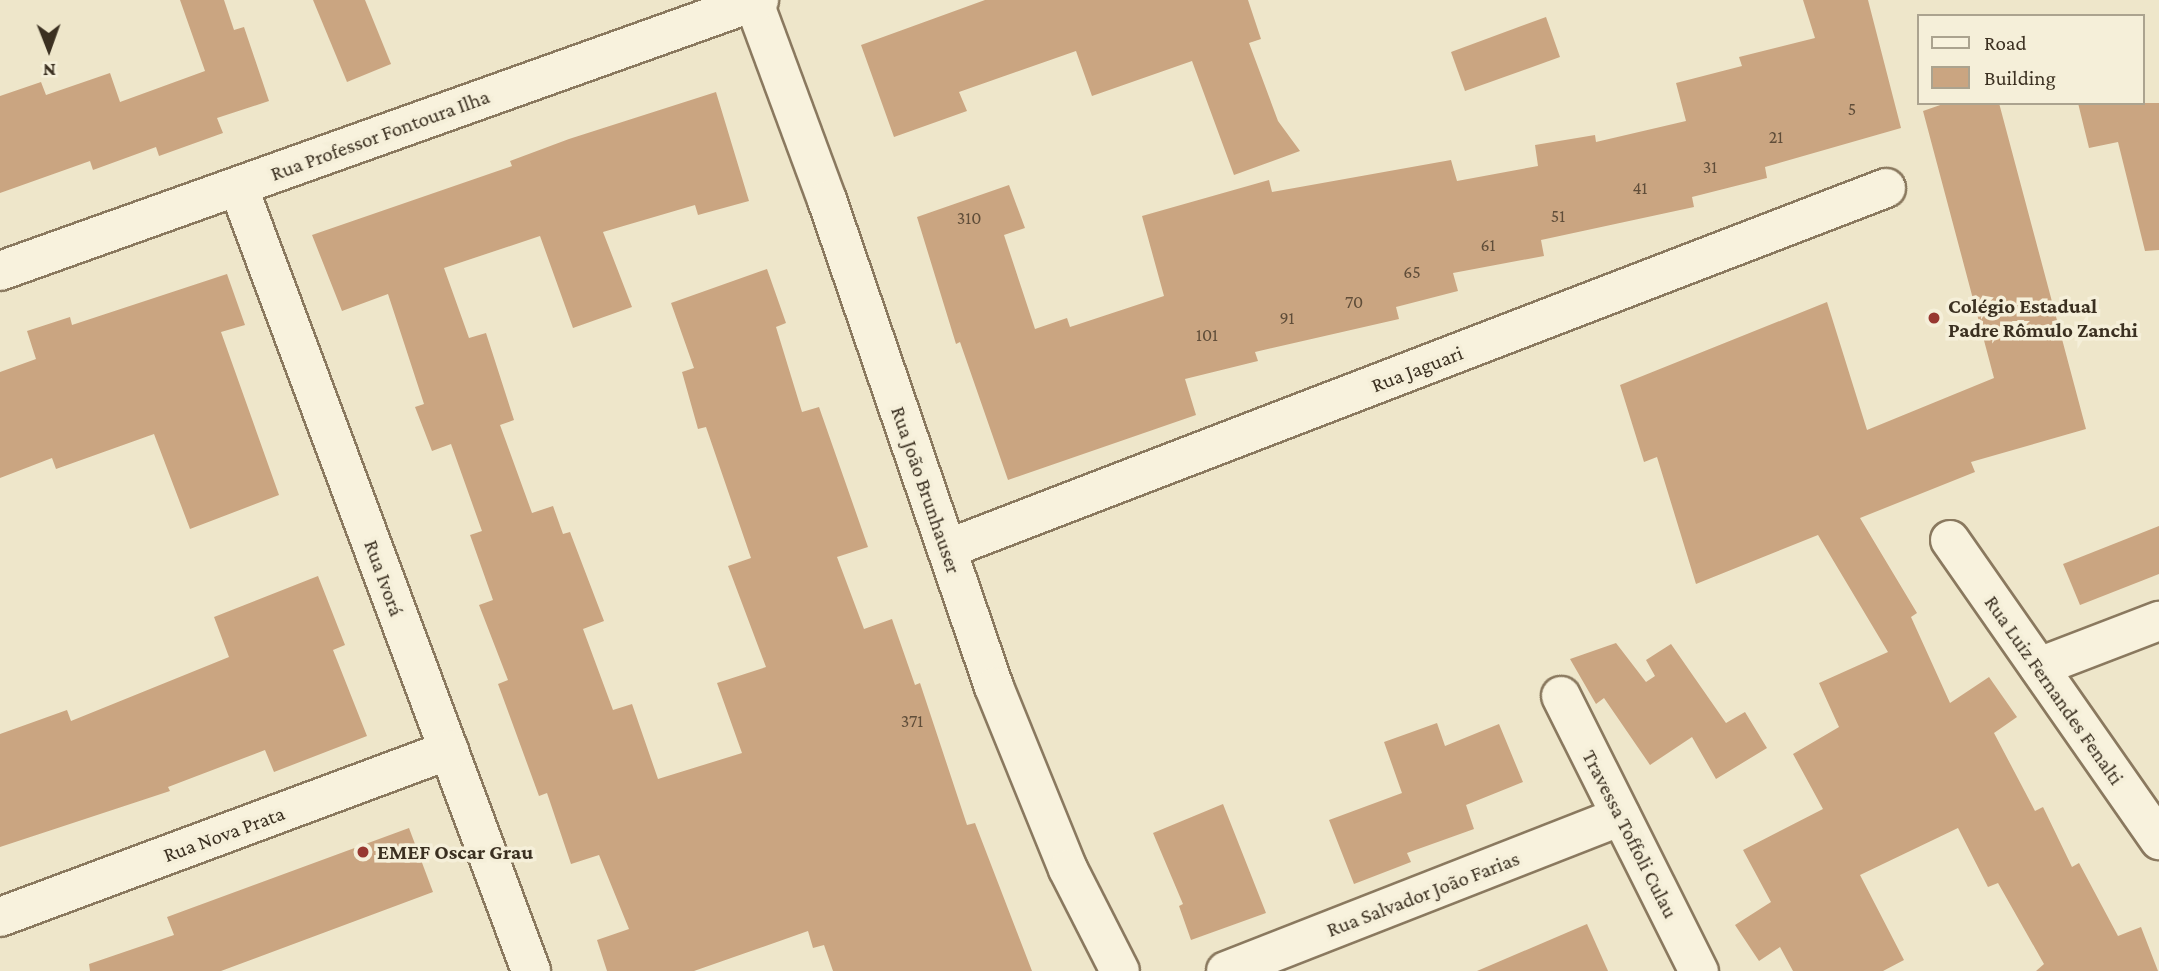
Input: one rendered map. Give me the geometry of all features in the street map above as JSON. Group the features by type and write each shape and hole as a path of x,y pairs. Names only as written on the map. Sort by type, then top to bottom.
{"street":[{"name":"Rua Professor Fontoura Ilha","path":"0,271 755,1"},
{"name":"Rua João Brunhauser","path":"755,1 994,687 1068,869 1120,971"},
{"name":"Rua Ivorá","path":"238,186 531,971"},
{"name":"Rua Jaguari","path":"947,549 1886,188"},
{"name":"Rua Luiz Fernandes Fenalti","path":"1950,540 2159,840"},
{"path":"2039,667 2159,621"},
{"name":"Travessa Toffoli Culau","path":"1561,696 1699,971"},
{"name":"Rua Nova Prata","path":"0,917 449,750"},
{"name":"Rua Salvador João Farias","path":"1226,971 1621,816"}],"building":[{"path":"180,0 224,0 234,30 244,27 269,101 217,118 223,133 159,156 156,147 93,170 90,161 0,193 0,96 41,82 46,95 110,73 120,102 205,71"},
{"path":"313,0 365,0 391,64 347,82"},
{"path":"985,0 1248,0 1261,39 1249,43 1278,121 1300,151 1234,175 1192,61 1092,96 1076,51 959,92 967,111 894,137 861,45"},
{"path":"1803,0 1868,0 1901,128 1765,167 1767,178 1692,197 1694,207 1541,240 1544,256 1453,273 1458,291 1396,307 1399,319 1255,352 1258,361 1185,379 1196,415 1008,480 960,342 956,344 917,217 1009,185 1025,228 1004,235 1035,329 1067,318 1070,327 1164,296 1142,216 1269,180 1272,192 1451,160 1457,181 1538,166 1535,145 1595,135 1596,142 1686,121 1676,83 1742,66 1739,57 1815,38"},
{"path":"1546,17 1560,57 1465,91 1451,52"},
{"path":"716,92 749,201 698,215 695,205 603,232 632,307 573,328 540,236 444,268 469,338 486,333 514,420 500,425 532,513 553,506 563,534 570,532 604,621 583,629 613,710 632,704 658,779 742,753 717,683 766,667 728,566 751,558 706,427 698,429 682,372 694,368 671,303 767,269 786,323 776,327 802,412 819,407 868,547 837,557 864,629 892,619 915,685 920,683 967,825 975,823 1032,971 833,971 824,945 813,948 808,931 694,971 607,971 597,940 629,929 599,855 571,864 547,793 539,796 498,684 508,680 479,605 493,600 470,535 482,531 451,444 432,451 415,407 424,404 388,294 342,311 312,235 512,166 510,161 569,139"},
{"path":"2159,103 2159,250 2145,251 2118,142 2089,148 2078,105"},
{"path":"1940,105 2000,105 2086,429 1971,462 1975,472 1860,518 1917,613 1911,617 1950,703 1989,677 2017,717 1994,733 2035,811 2043,807 2072,867 2079,863 2118,936 2141,927 2158,971 2036,971 2044,964 1998,883 1988,887 1958,828 1860,875 1904,960 1883,971 1793,971 1780,947 1759,961 1735,925 1771,902 1743,850 1823,809 1793,754 1839,727 1819,683 1888,652 1818,535 1696,584 1657,457 1644,462 1620,385 1827,302 1867,430 1994,378 1923,111"},
{"path":"227,274 245,325 221,332 279,495 190,529 154,434 56,469 52,458 0,478 0,372 36,359 27,331 70,317 72,325"},
{"path":"2159,526 2159,574 2080,605 2063,564"},
{"path":"318,576 345,645 333,650 367,736 274,772 265,750 168,787 170,791 0,847 0,734 67,710 71,721 229,657 214,617"},
{"path":"1616,643 1646,682 1655,676 1646,660 1671,644 1726,723 1745,712 1767,748 1716,779 1692,737 1650,765 1604,698 1596,704 1570,659"},
{"path":"1437,723 1445,746 1499,724 1523,782 1466,805 1474,829 1407,853 1411,862 1354,884 1329,820 1402,793 1384,742"},
{"path":"1223,804 1266,913 1191,940 1179,906 1183,904 1153,833"},
{"path":"409,828 433,892 221,971 90,971 89,964 174,935 167,917"},
{"path":"1587,924 1608,971 1477,971"}],"place":[{"name":"Colégio Estadual Padre Rômulo Zanchi","path":"1934,318"},
{"name":"EMEF Oscar Grau","path":"363,852"}]}
